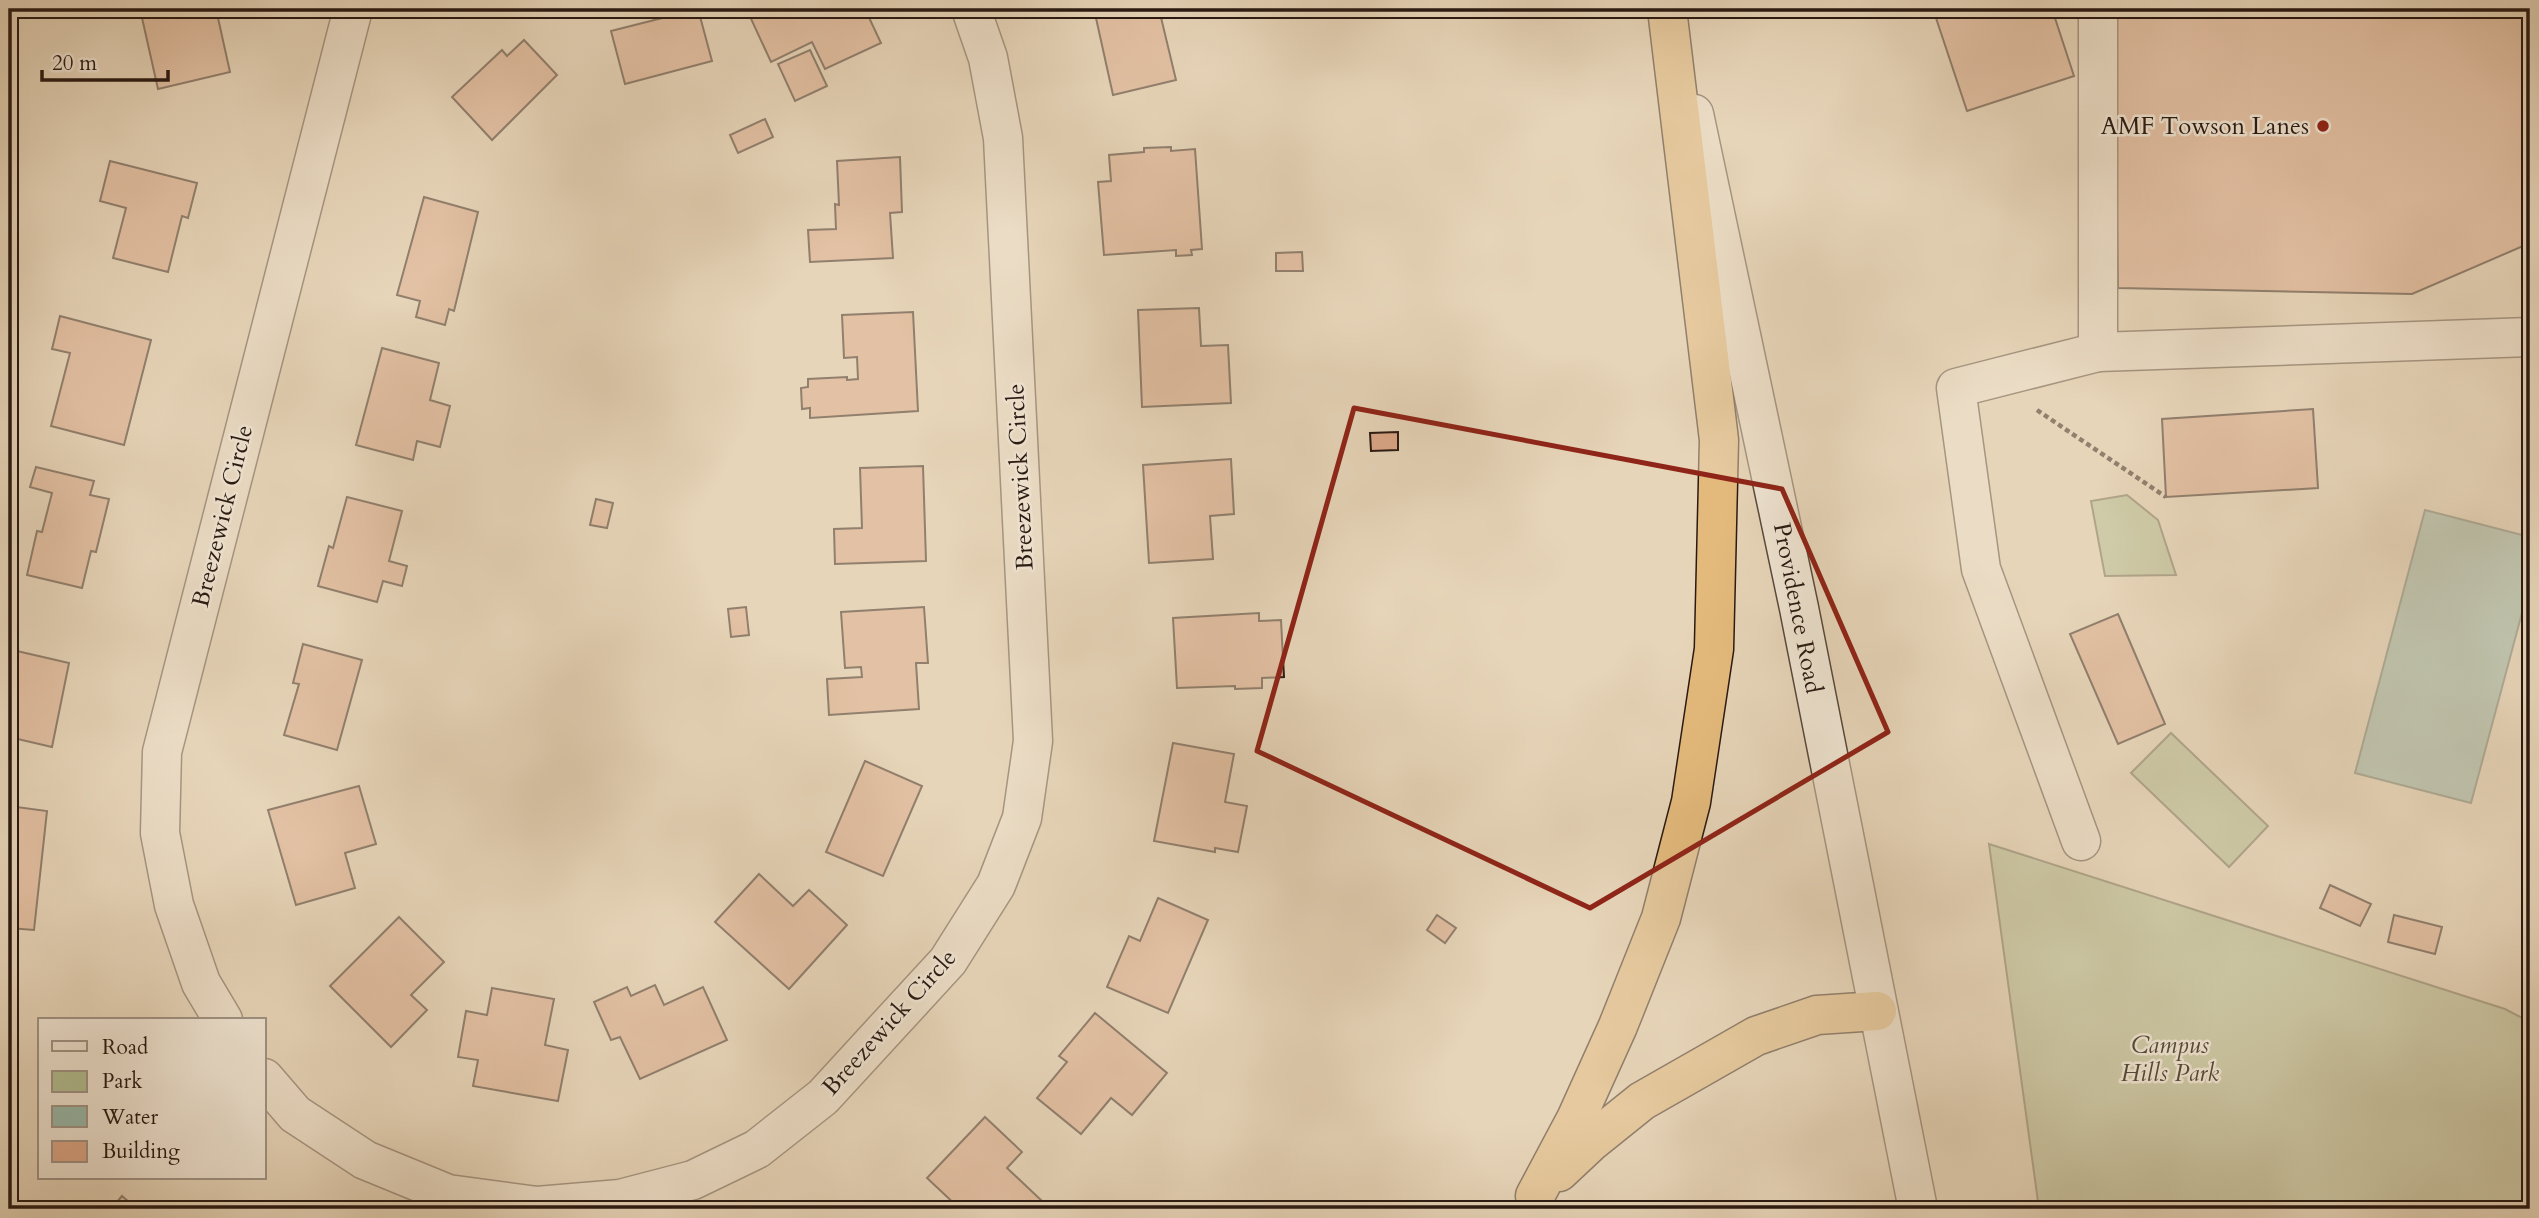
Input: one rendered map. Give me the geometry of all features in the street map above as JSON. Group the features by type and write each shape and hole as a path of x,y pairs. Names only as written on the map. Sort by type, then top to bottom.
{"highway":[{"path":"1530,1203 1576,1119 1618,1026 1661,918 1691,803 1714,649 1719,440 1670,9"},
{"path":"1530,1203 1591,1142 1642,1101 1703,1065 1756,1036 1816,1015 1877,1011"}],"street":[{"name":"Breezewick Circle","path":"222,1018 201,983 174,905 160,833 162,752 354,9"},
{"name":"Breezewick Circle","path":"266,1080 295,1114 365,1160 448,1194 537,1206 620,1199 693,1180 757,1149 823,1097 948,961 1001,874 1022,818 1033,741 1003,138 988,58 971,9"},
{"name":"Providence Road","path":"1670,9 1799,608 1918,1209"},
{"path":"2098,9 2098,352"},
{"path":"2081,841 1982,569 1956,388 2098,352 2530,337"}],"path":[{"path":"2035,409 2166,497"}],"highlighted area":[{"path":"1354,408 1782,489 1888,732 1590,908 1257,751"}],"green space":[{"path":"2127,495 2158,520 2176,575 2105,576 2091,501"},
{"path":"2171,733 2268,826 2229,867 2131,773"},
{"name":"Campus Hills Park","path":"1989,844 2505,1009 2530,1022 2530,1209 2039,1209"}],"water":[{"path":"2425,510 2530,537 2530,583 2471,803 2355,773"}],"building":[{"path":"140,9 216,9 230,72 158,89"},
{"path":"698,9 712,61 625,84 611,31"},
{"path":"741,9 865,9 881,43 825,69 812,42 771,62 747,10 743,12"},
{"path":"1094,9 1159,9 1176,80 1113,95"},
{"path":"1933,9 2052,9 2074,76 1967,111"},
{"name":"AMF Towson Lanes","path":"2114,9 2530,9 2530,243 2412,294 2118,288"},
{"path":"524,40 557,75 492,140 452,97 502,50 507,56"},
{"path":"810,50 827,86 795,101 778,64"},
{"path":"765,119 773,137 738,153 730,135"},
{"path":"1171,147 1171,151 1195,149 1202,249 1191,250 1192,255 1176,256 1176,250 1104,255 1098,182 1111,181 1109,155 1144,152 1144,148"},
{"path":"900,157 902,212 890,213 893,258 810,262 808,230 836,229 835,204 839,205 837,161"},
{"path":"110,161 197,183 188,218 182,216 168,272 113,258 126,208 100,201"},
{"path":"424,197 478,212 454,311 449,309 445,325 416,317 420,301 397,295"},
{"path":"1302,252 1303,271 1276,271 1276,253"},
{"path":"1199,308 1201,346 1228,345 1231,403 1142,407 1138,310"},
{"path":"913,312 918,411 810,418 810,408 802,409 801,388 808,387 808,379 858,379 857,357 844,358 842,315"},
{"path":"60,316 151,340 124,445 51,426 70,353 52,349"},
{"path":"382,348 439,363 430,400 450,406 440,447 417,441 413,460 356,445"},
{"path":"2313,409 2318,488 2166,497 2162,419"},
{"path":"1398,432 1398,450 1371,451 1370,433"},
{"path":"1231,459 1234,514 1210,516 1213,559 1149,563 1143,465"},
{"path":"923,466 926,561 835,564 834,529 862,528 860,468"},
{"path":"36,467 94,481 90,495 109,499 96,552 91,551 82,588 27,575 37,531 42,532 52,493 30,487"},
{"path":"347,497 402,511 389,561 407,566 402,586 383,581 377,602 318,586 329,546 333,548"},
{"path":"596,499 613,503 607,528 590,525"},
{"path":"746,607 749,635 731,637 728,609"},
{"path":"924,607 928,663 916,663 919,709 829,715 827,679 862,677 861,667 845,668 841,612"},
{"path":"1259,613 1259,621 1281,620 1284,677 1262,678 1262,688 1177,688 1173,618"},
{"path":"2118,614 2165,724 2118,744 2070,634"},
{"path":"303,644 362,660 337,750 284,735 299,684 293,683"},
{"path":"9,646 18,649 17,651 69,663 52,747 9,737"},
{"path":"1173,743 1234,754 1225,802 1247,806 1238,852 1215,848 1215,852 1154,841"},
{"path":"865,761 922,786 883,876 826,852"},
{"path":"359,786 376,844 345,853 355,888 296,905 268,810"},
{"path":"9,806 47,811 34,930 9,928"},
{"path":"759,874 793,906 809,890 847,925 789,989 715,922"},
{"path":"2330,885 2371,904 2360,926 2320,908"},
{"path":"1158,898 1208,920 1168,1013 1107,987 1129,936 1140,941"},
{"path":"1437,915 1456,928 1445,943 1427,930"},
{"path":"2394,915 2442,927 2435,954 2388,942"},
{"path":"399,917 444,962 411,995 427,1010 391,1047 330,986"},
{"path":"655,985 664,1005 703,987 727,1040 640,1079 620,1037 611,1040 594,1002 627,987 631,996"},
{"path":"492,988 554,999 545,1045 568,1050 558,1101 473,1086 478,1060 458,1057 466,1011 487,1015"},
{"path":"1095,1013 1167,1073 1132,1115 1111,1098 1081,1134 1037,1098 1067,1062 1059,1056"},
{"path":"985,1117 1022,1152 1007,1168 1042,1201 1034,1209 960,1209 927,1178"},
{"path":"122,1196 137,1209 111,1209"}],"place":[{"name":"AMF Towson Lanes","path":"2323,126"}]}
